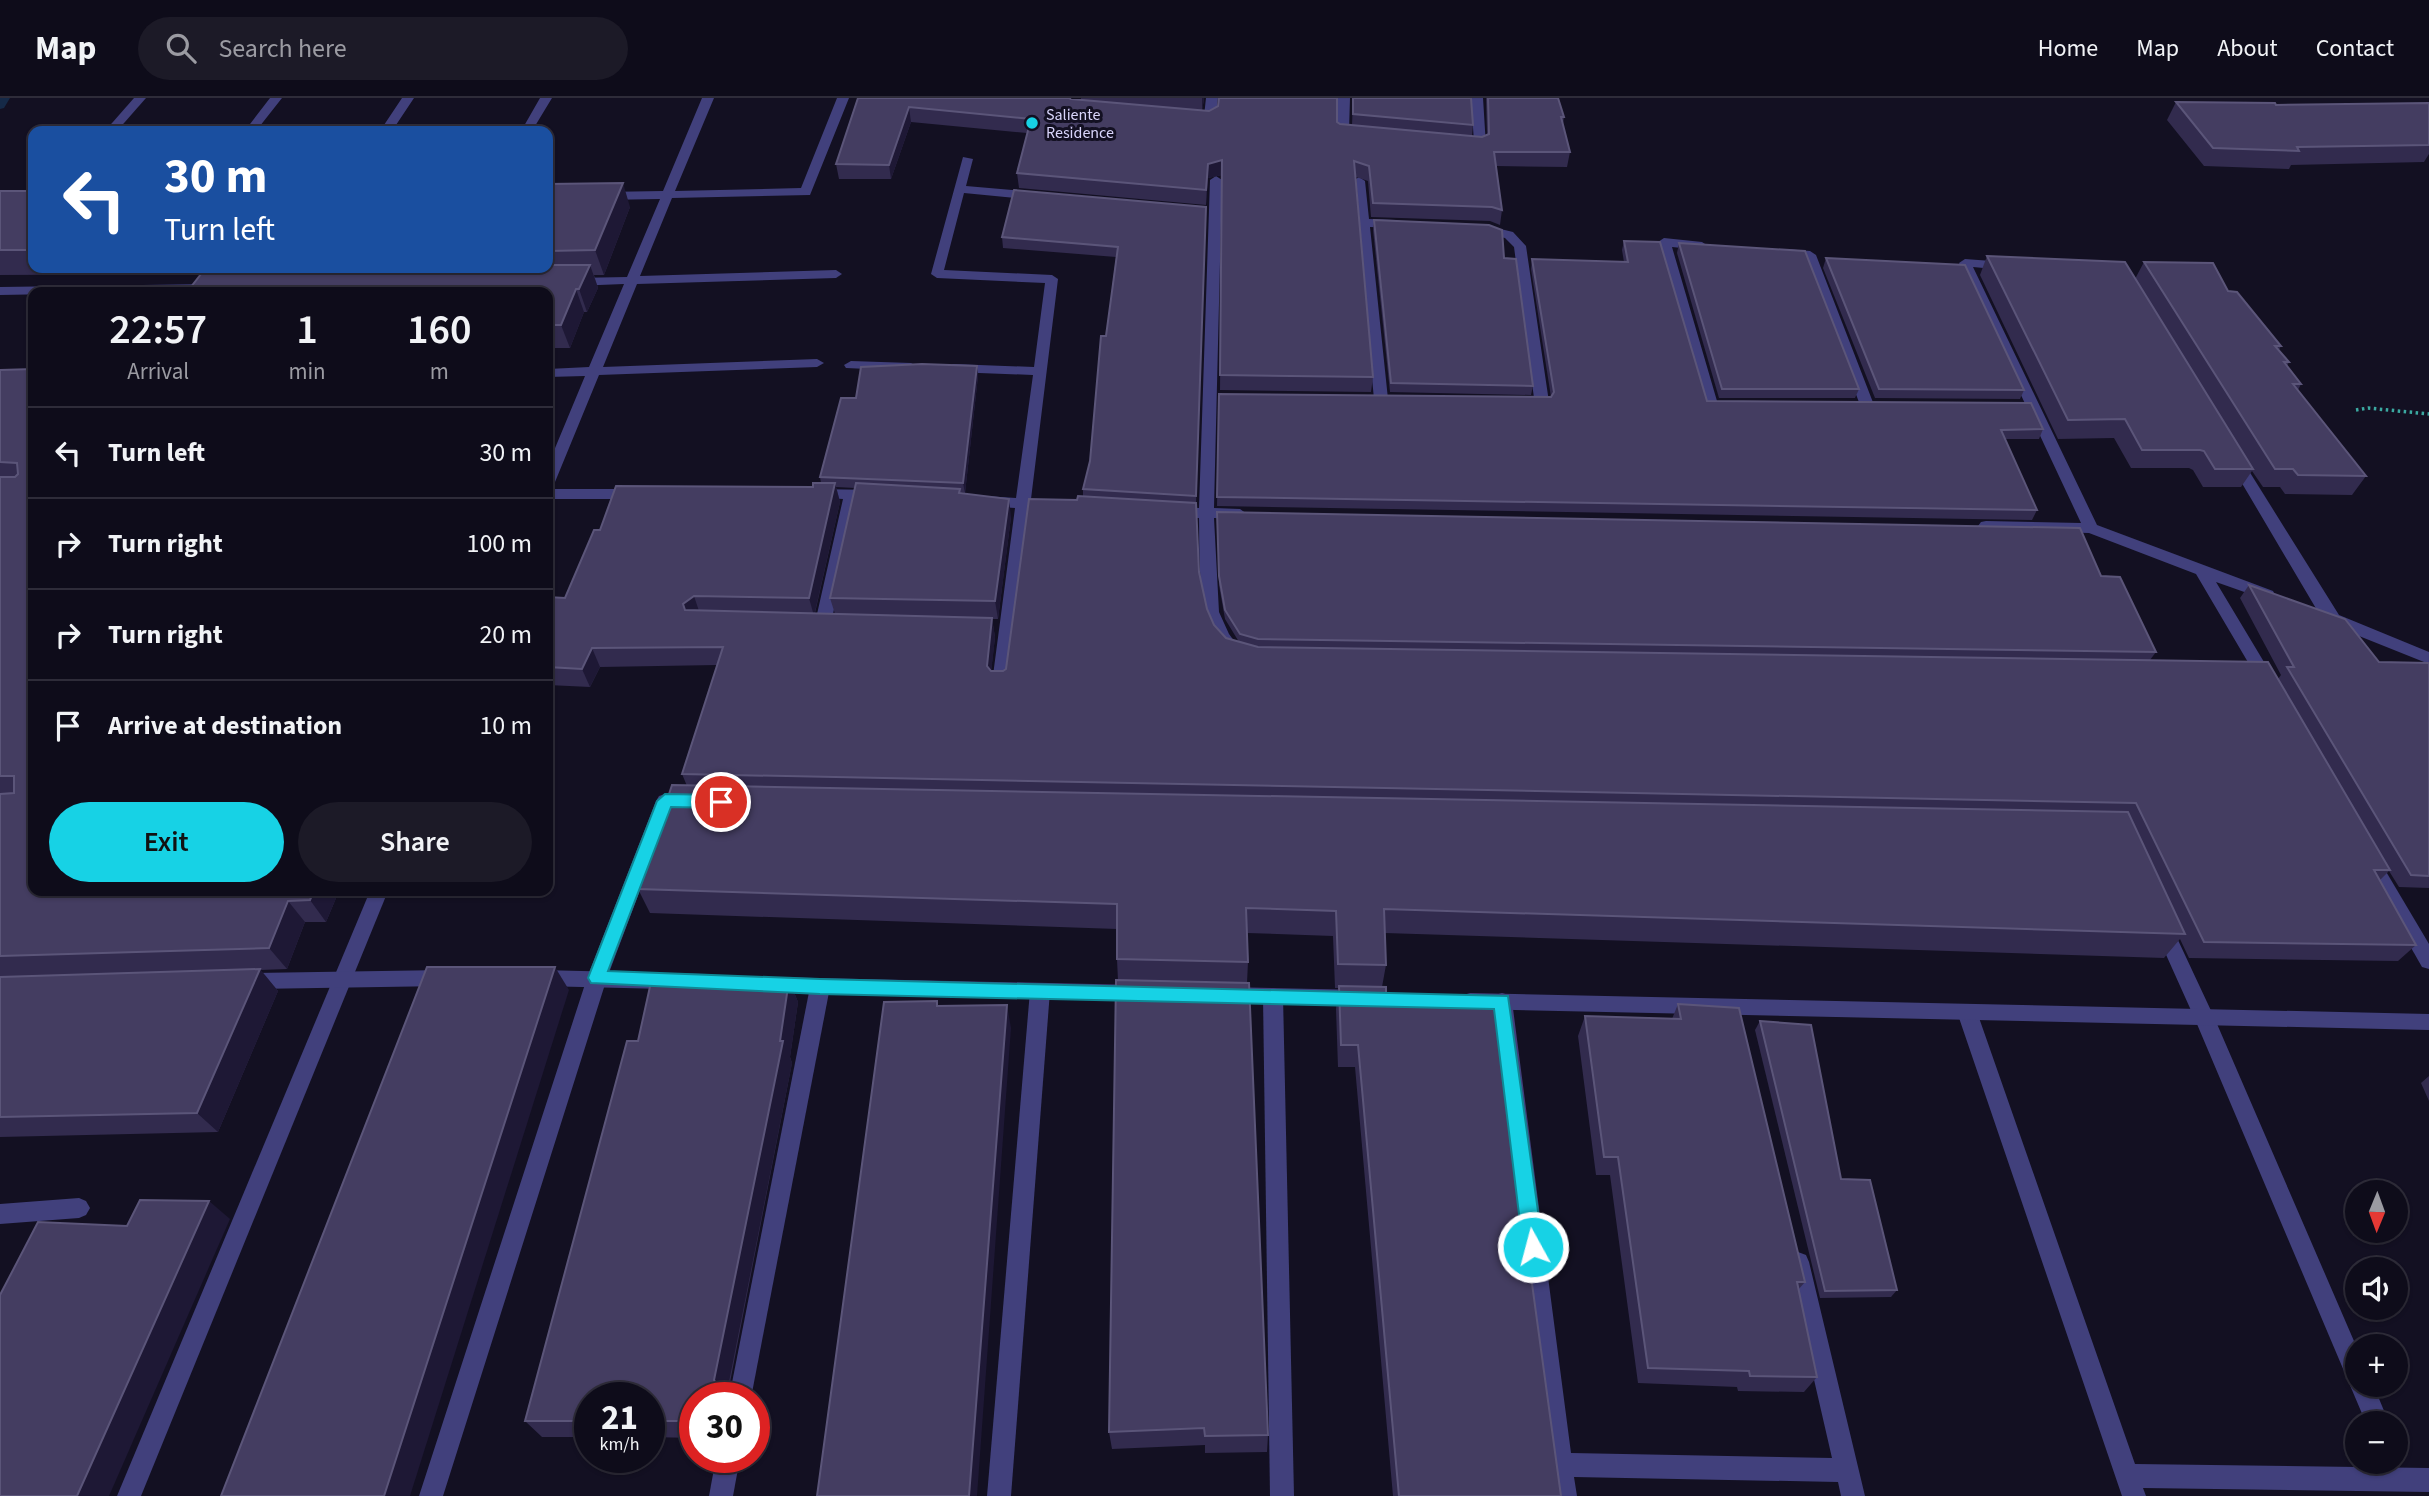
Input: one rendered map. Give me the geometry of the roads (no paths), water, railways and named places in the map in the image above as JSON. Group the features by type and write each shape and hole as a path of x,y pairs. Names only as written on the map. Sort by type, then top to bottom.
{"street":[{"path":"115,126 140,98"},
{"path":"254,126 276,98"},
{"path":"389,126 408,98"},
{"path":"530,126 547,98"},
{"path":"553,470 708,98"},
{"path":"588,196 806,192 843,98"},
{"path":"1182,118 1209,120 1212,98"},
{"path":"1344,98 1343,134 1371,136"},
{"path":"1452,143 1480,145 1477,98"},
{"path":"967,159 937,274 1052,279 1023,504 1000,628 1000,683"},
{"path":"1216,180 1208,211 1216,397 1206,514 1211,612 1222,637 1234,651 1246,654"},
{"path":"1359,181 1381,399"},
{"path":"959,189 1054,198"},
{"path":"1363,223 1404,225"},
{"path":"1471,228 1490,229 1509,235 1520,246 1542,402 1516,402"},
{"path":"1717,247 1664,242 1711,405 1737,405"},
{"path":"1770,252 1810,256 1868,405"},
{"path":"2017,267 1965,263 2026,406 2091,528"},
{"path":"563,282 836,274"},
{"path":"0,291 28,291"},
{"path":"553,373 817,363"},
{"path":"851,365 1040,371"},
{"path":"2223,440 2333,619"},
{"path":"553,494 645,494"},
{"path":"797,494 891,496"},
{"path":"824,623 852,494"},
{"path":"971,501 1062,506"},
{"path":"1154,511 1261,515"},
{"path":"1967,526 2091,528 2281,600"},
{"path":"2203,572 2254,671 2275,695"},
{"path":"2307,609 2429,658"},
{"path":"431,1496 597,978 665,801 707,801"},
{"path":"2359,840 2429,961"},
{"path":"129,1496 377,896"},
{"path":"2158,916 2345,1346"},
{"path":"233,981 463,978"},
{"path":"517,978 722,983"},
{"path":"750,984 1163,994"},
{"path":"743,1382 820,987"},
{"path":"999,1496 1040,991"},
{"path":"1204,995 1381,999"},
{"path":"1273,996 1282,1496"},
{"path":"1448,1000 2429,1022"},
{"path":"1502,1001 1565,1496"},
{"path":"1737,1007 1744,1034"},
{"path":"1967,1012 2131,1486 2345,1473"},
{"path":"0,1214 79,1208"},
{"path":"1792,1238 1853,1496"},
{"path":"1561,1465 1846,1470"},
{"path":"721,1496 726,1473"},
{"path":"2408,1473 2429,1480"}],"waterway":[{"path":"0,106 4,98"}],"place":[{"name":"Saliente Residence","path":"1032,123"}]}
